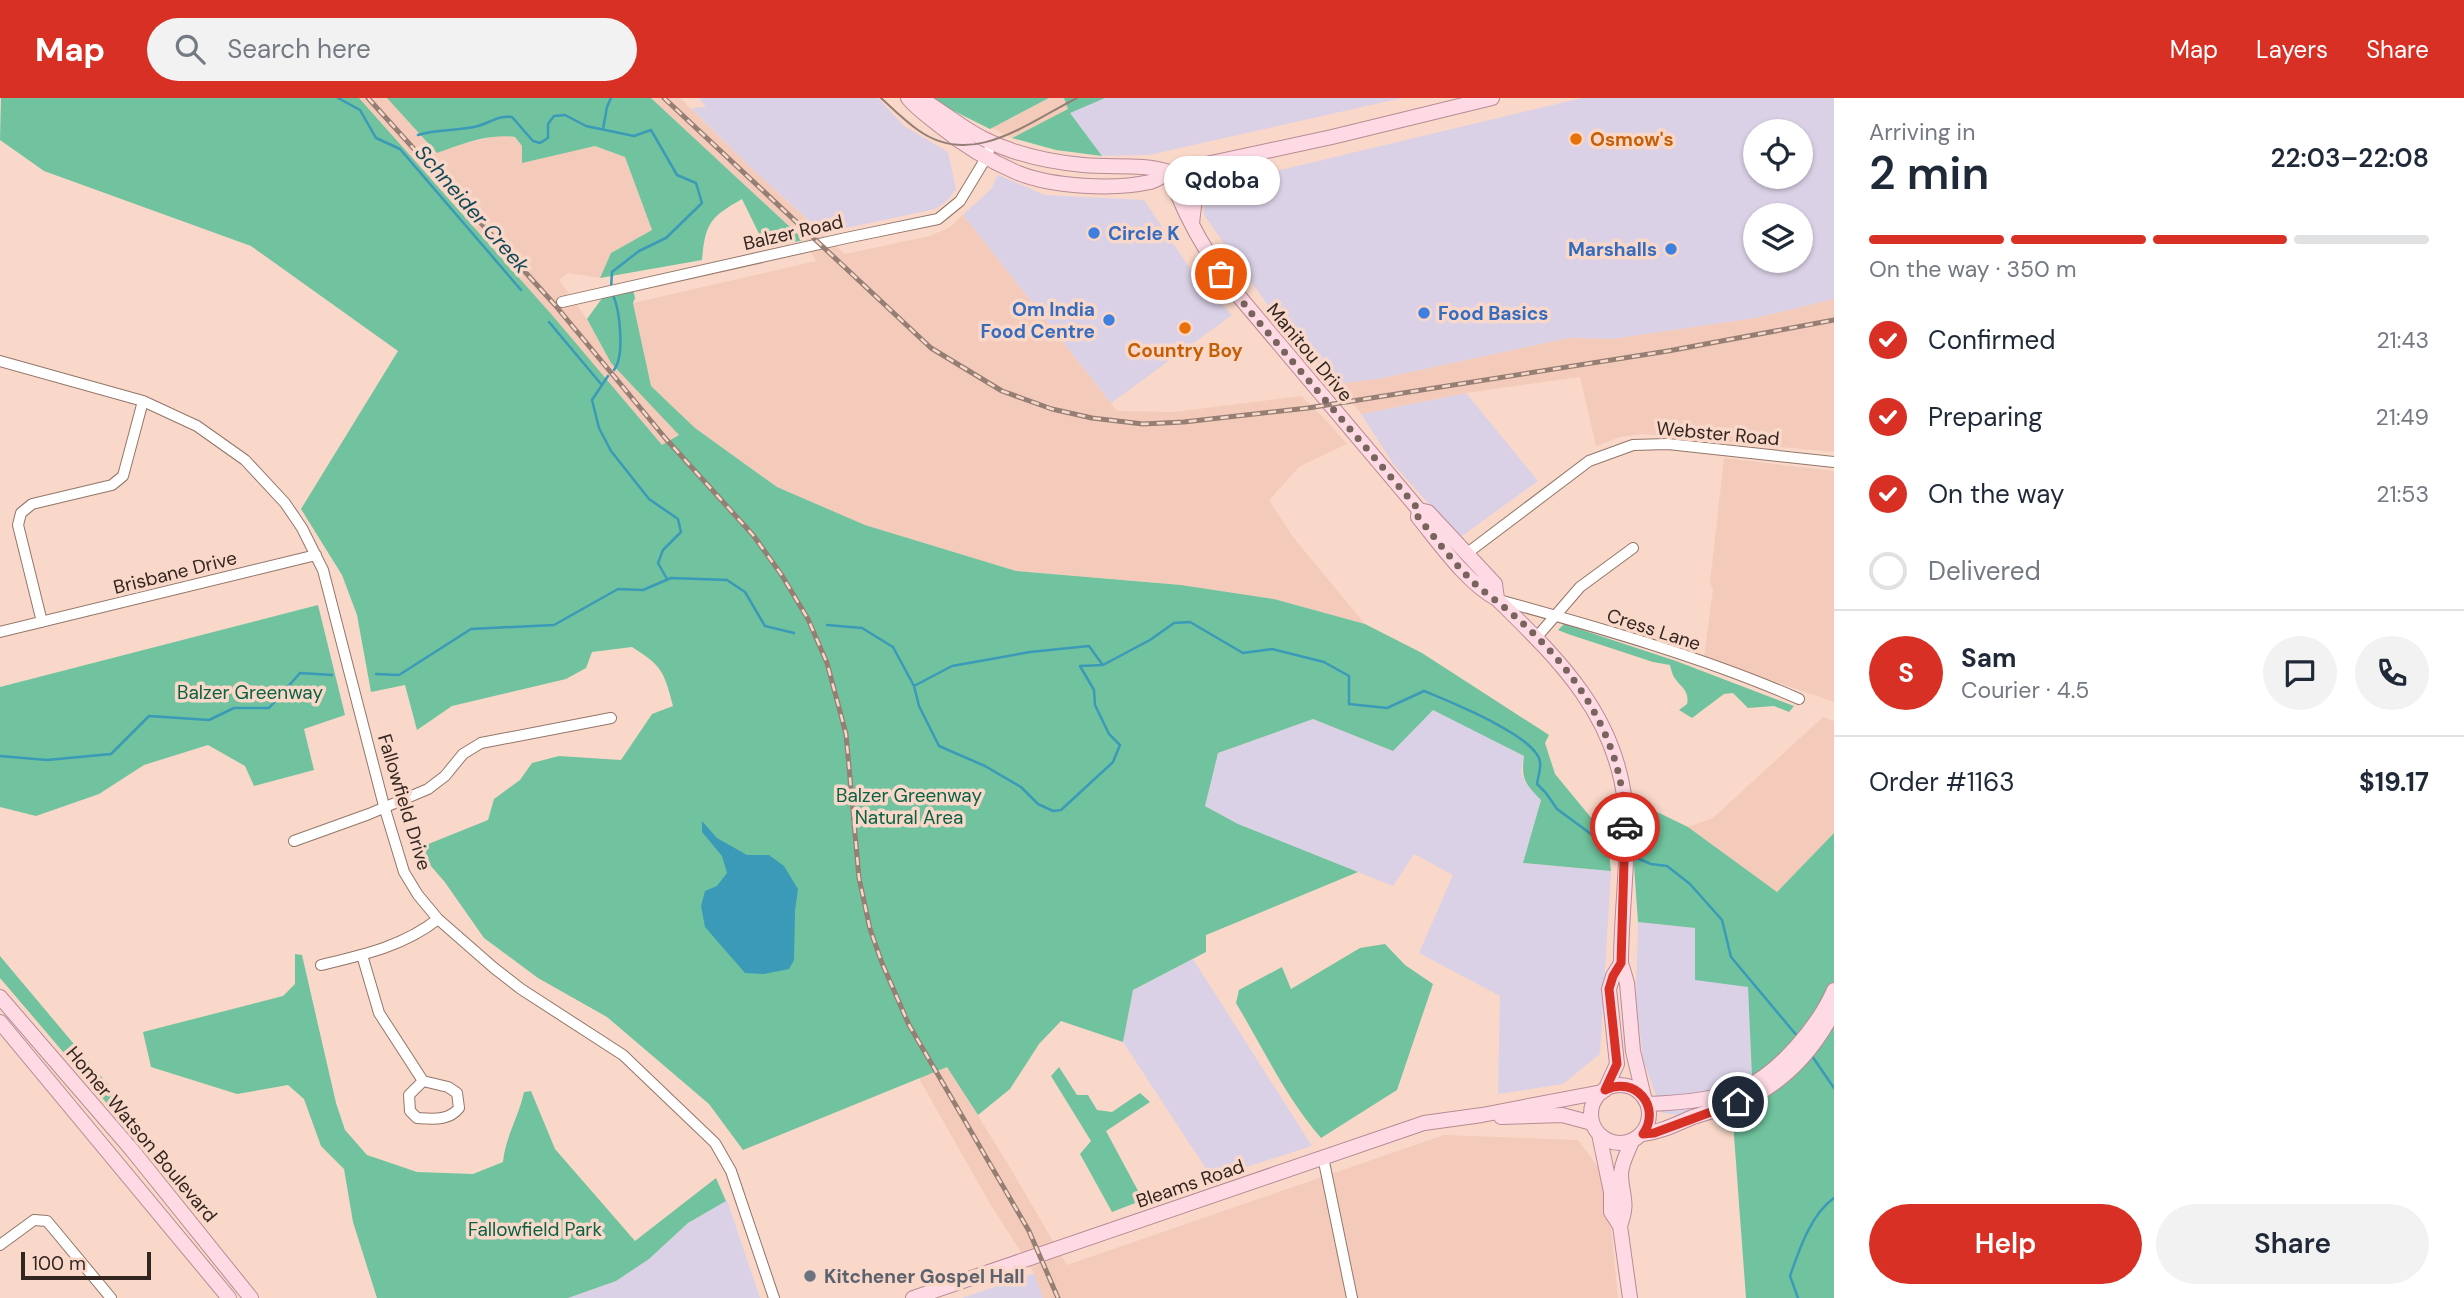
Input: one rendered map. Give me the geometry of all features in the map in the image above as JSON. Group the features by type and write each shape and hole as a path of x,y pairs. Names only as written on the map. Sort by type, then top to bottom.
{"main road":[{"path":"908,98 914,106 958,141 986,158 1020,174 1090,186 1152,181 1169,172 1390,124 1492,98"},
{"path":"920,98 992,142 1049,161 1084,166 1152,166 1169,172"},
{"path":"1192,225 1196,193 1202,178 1214,163"},
{"name":"Manitou Drive","path":"1169,172 1210,259 1232,288 1419,510 1428,512 1495,584 1497,599"},
{"name":"Manitou Drive","path":"1419,510 1418,517 1455,561 1536,638 1584,691 1601,722 1619,769 1625,820 1621,963 1627,983 1633,1051 1646,1101"},
{"name":"Manitou Drive","path":"1603,1091 1617,1064 1609,989 1621,963"},
{"path":"1821,1024 1834,990"},
{"name":"Homer Watson Boulevard","path":"0,997 132,1150 251,1298"},
{"path":"1596,1129 1607,1141 1617,1144 1758,1094 1796,1046 1834,1011"},
{"name":"Homer Watson Boulevard","path":"0,1022 229,1298"},
{"path":"1646,1101 1698,1099 1744,1088 1776,1074"},
{"path":"1620,1226 1626,1208 1622,1165 1649,1120 1646,1101 1636,1089 1626,1086 1615,1086 1603,1091 1592,1106 1611,1192 1611,1212 1620,1226 1630,1298"},
{"name":"Bleams Road","path":"913,1298 1424,1123 1482,1115 1603,1091"},
{"name":"Bleams Road","path":"1482,1115 1562,1115 1596,1129"}],"street":[{"name":"Balzer Road","path":"562,302 938,219 960,201 986,158 992,142"},
{"name":"Fallowfield Drive","path":"0,361 143,401 197,426 245,460 285,503 323,570 384,806 404,872 418,895 438,919 494,968 521,989 623,1055 700,1126 715,1143 731,1171 774,1298"},
{"path":"42,622 18,525 20,513 32,504 112,485 118,481 123,476 143,401"},
{"name":"Webster Road","path":"1466,554 1589,461 1633,444 1668,444 1834,462"},
{"path":"1536,638 1580,587 1633,548"},
{"name":"Brisbane Drive","path":"0,632 316,555"},
{"name":"Cress Lane","path":"1497,599 1555,615 1756,681 1798,699"},
{"path":"293,841 369,814 435,785 463,754 481,743 611,718"},
{"path":"321,965 406,940 438,919"},
{"path":"362,955 379,1013 423,1081 448,1087 457,1093 459,1108 454,1114 425,1119 417,1118 410,1111 410,1096 423,1081"},
{"path":"1323,1157 1352,1298"},
{"path":"0,1245 34,1220 47,1221 111,1298"}],"shaded area":[{"path":"359,98 387,98 437,153 502,135 515,137 522,146 522,162 595,146 625,157 652,230 611,253 600,278 568,273 559,280 587,319 611,363 697,453 912,1010 1067,1265 1444,1135 1578,1140 1606,1178 1618,1298 1043,1298 1034,1273 989,1202 895,1036 631,411 552,315"},
{"path":"651,98 680,98 753,170 845,254 930,236 950,227 963,215 1117,411 1174,412 1301,396 1347,444 1300,466 1269,500 1293,537 1365,624 1274,599 1181,585 1016,571 865,525 777,487 695,428 651,386 644,365 633,303 816,261 804,240"},
{"path":"699,98 878,98 904,126 948,152 956,189 947,201 935,209 823,233 753,170 691,108 706,107"},
{"path":"1050,98 1092,98 1012,138 992,128"},
{"path":"1105,98 1402,98 1149,155 1102,156 1069,113"},
{"path":"1582,98 1834,98 1834,299 1756,318 1613,339 1569,338 1379,379 1337,384 1276,317 1204,215 1203,196 1213,186"},
{"path":"998,175 1045,195 1144,200 1197,279 1232,315 1111,403 963,215 991,189"},
{"path":"1834,299 1834,452 1643,434 1620,437 1596,446 1580,377 1466,393 1361,414 1337,384 1379,379 1569,338 1613,339 1756,318"},
{"path":"1466,393 1538,481 1459,538 1394,465 1361,414"},
{"path":"1724,458 1834,471 1834,702 1704,657 1713,589 1710,583"},
{"path":"1432,709 1524,756 1521,772 1525,782 1541,800 1523,863 1611,871 1600,1054 1563,1084 1498,1094 1500,996 1419,953 1453,875 1414,854 1393,886 1238,824 1202,804 1218,753 1313,719 1393,751"},
{"path":"1823,717 1834,721 1834,833 1777,892 1688,827 1713,818"},
{"path":"1638,922 1695,928 1748,986 1754,1123 1662,1113 1643,1059 1636,999"},
{"path":"1193,959 1312,1146 1212,1178 1123,1042 1133,990"},
{"path":"727,1200 760,1298 568,1298 616,1281 649,1259 688,1223"},
{"path":"1035,1273 1043,1298 962,1298"}],"green space":[{"name":"Balzer Greenway Natural Area","path":"1,98 359,98 552,315 662,445 679,435 611,363 587,319 603,297 633,289 633,303 651,386 695,428 777,487 865,525 1016,571 1181,585 1274,599 1365,624 1422,653 1549,735 1545,743 1555,774 1607,837 1611,871 1523,863 1541,800 1525,781 1524,756 1433,710 1393,751 1313,719 1218,753 1205,806 1238,824 1358,872 1206,935 1206,952 1133,990 1123,1042 1061,1021 1039,1044 1010,1089 978,1115 947,1067 743,1150 709,1104 607,1017 538,978 484,938 444,881 416,849 488,820 494,799 520,780 532,763 559,756 621,760 652,714 673,706 660,670 650,659 632,647 592,652 586,668 566,679 452,706 417,730 405,685 371,692 357,615 342,575 301,509 398,351 251,246 44,171 0,140"},
{"path":"387,98 651,98 804,240 766,248 742,199 723,211 711,223 705,238 702,260 600,278 611,253 652,230 625,157 595,146 522,163 522,146 515,137 505,136 475,140 437,153"},
{"path":"934,98 1049,98 990,129"},
{"path":"1064,98 1105,98 1070,113 1102,156 1056,150 1012,138 1068,109"},
{"name":"Balzer Greenway","path":"318,605 345,715 304,729 314,770 254,786 245,766 208,745 144,765 99,794 36,816 0,807 0,687"},
{"path":"1564,624 1676,661 1794,706 1789,712 1774,706 1748,708 1733,693 1724,694 1692,718 1679,710 1687,704 1687,695 1670,665 1653,662 1558,630"},
{"path":"1651,809 1688,827 1777,892 1834,833 1834,1298 1746,1298 1733,1122 1754,1122 1748,987 1695,980 1695,928 1638,922 1634,866 1636,820"},
{"path":"1385,944 1405,965 1433,984 1397,1090 1321,1138 1286,1090 1236,1003 1239,990 1282,967 1291,989 1360,948"},
{"name":"Fallowfield Park","path":"295,954 302,955 336,1103 345,1130 367,1155 417,1172 473,1174 503,1162 506,1144 524,1092 531,1091 555,1149 635,1241 716,1178 726,1201 688,1223 649,1259 616,1281 568,1298 377,1298 353,1222 344,1169 321,1146 304,1099 288,1085 237,1094 151,1067 143,1032 283,996 295,984"},
{"path":"0,956 126,1106 116,1114 0,978"},
{"path":"1059,1067 1077,1095 1088,1095 1097,1110 1112,1112 1140,1093 1150,1102 1106,1131 1143,1200 1112,1212 1080,1154 1091,1141 1051,1076"}],"water":[{"path":"702,821 717,838 747,855 769,855 784,866 798,889 794,960 789,969 764,974 745,973 705,927 701,906 705,891 717,886 727,873 722,856 702,832"}],"waterway":[{"name":"Schneider Creek","path":"338,98 360,110 376,138 400,149 521,290"},
{"path":"603,129 611,98"},
{"name":"Schneider Creek","path":"418,135 474,127 502,117 512,117 533,141 540,143 548,138 548,124 554,116 565,115 586,126 634,136 651,130 677,175 696,183 702,203 666,238 639,251 612,272 611,289"},
{"name":"Schneider Creek","path":"613,295 620,333 619,355 614,370"},
{"name":"Schneider Creek","path":"549,322 601,384"},
{"name":"Schneider Creek","path":"608,376 592,400 599,428 611,451 649,499 678,519 681,532 663,550 658,563 667,579"},
{"path":"376,674 399,675 471,629 554,625 618,589 643,590 671,578 727,580 745,592 765,626 794,633"},
{"name":"Schneider Creek","path":"827,625 862,628 893,647 914,686 919,706 939,746 985,766 1021,787 1038,804 1053,811 1061,810 1113,762 1120,745 1109,734 1095,705 1094,690 1080,666 1103,665 1150,640 1174,623 1190,622 1243,653 1272,649 1324,662 1349,676 1349,704 1387,708 1424,691 1490,721 1524,741 1535,752 1540,762 1537,784 1557,809 1614,851 1622,853"},
{"name":"Schneider Creek","path":"914,686 952,666 1030,652 1089,646 1102,664"},
{"path":"0,756 47,760 111,754 149,716 209,720 234,708 269,708 300,673 332,675"},
{"name":"Schneider Creek","path":"1632,856 1651,864 1667,866 1690,884 1722,920 1731,957 1798,1037"},
{"name":"Schneider Creek","path":"1812,1056 1834,1088"},
{"name":"Schneider Creek","path":"1798,1298 1790,1276 1812,1223 1834,1198"}],"tram line":[{"path":"881,98 918,130 938,141 959,145 979,144 999,138 1077,98"}],"railway":[{"path":"368,98 555,305 666,439 753,535 808,619 827,663 846,734 859,878 870,929 882,963 909,1025 1029,1231 1058,1298"},
{"path":"664,98 931,348 1002,391 1052,409 1092,418 1143,424 1308,408 1668,351 1834,320"}],"way so far":[{"path":"1221,274 1419,510 1418,517 1455,561 1536,638 1584,691 1601,722 1619,769 1625,803 1625,827"}],"place":[{"name":"Osmow's","path":"1576,139"},
{"name":"Circle K","path":"1094,233"},
{"name":"Marshalls","path":"1671,249"},
{"name":"Qdoba","path":"1221,274"},
{"name":"Food Basics","path":"1424,313"},
{"name":"Om India Food Centre","path":"1109,320"},
{"name":"Country Boy","path":"1185,328"},
{"name":"Kitchener Gospel Hall","path":"810,1276"}],"route":[{"path":"1625,827 1621,963 1609,989 1617,1064 1605,1090 1626,1086 1636,1089 1644,1097 1650,1115 1643,1134 1654,1133 1738,1102"}]}
